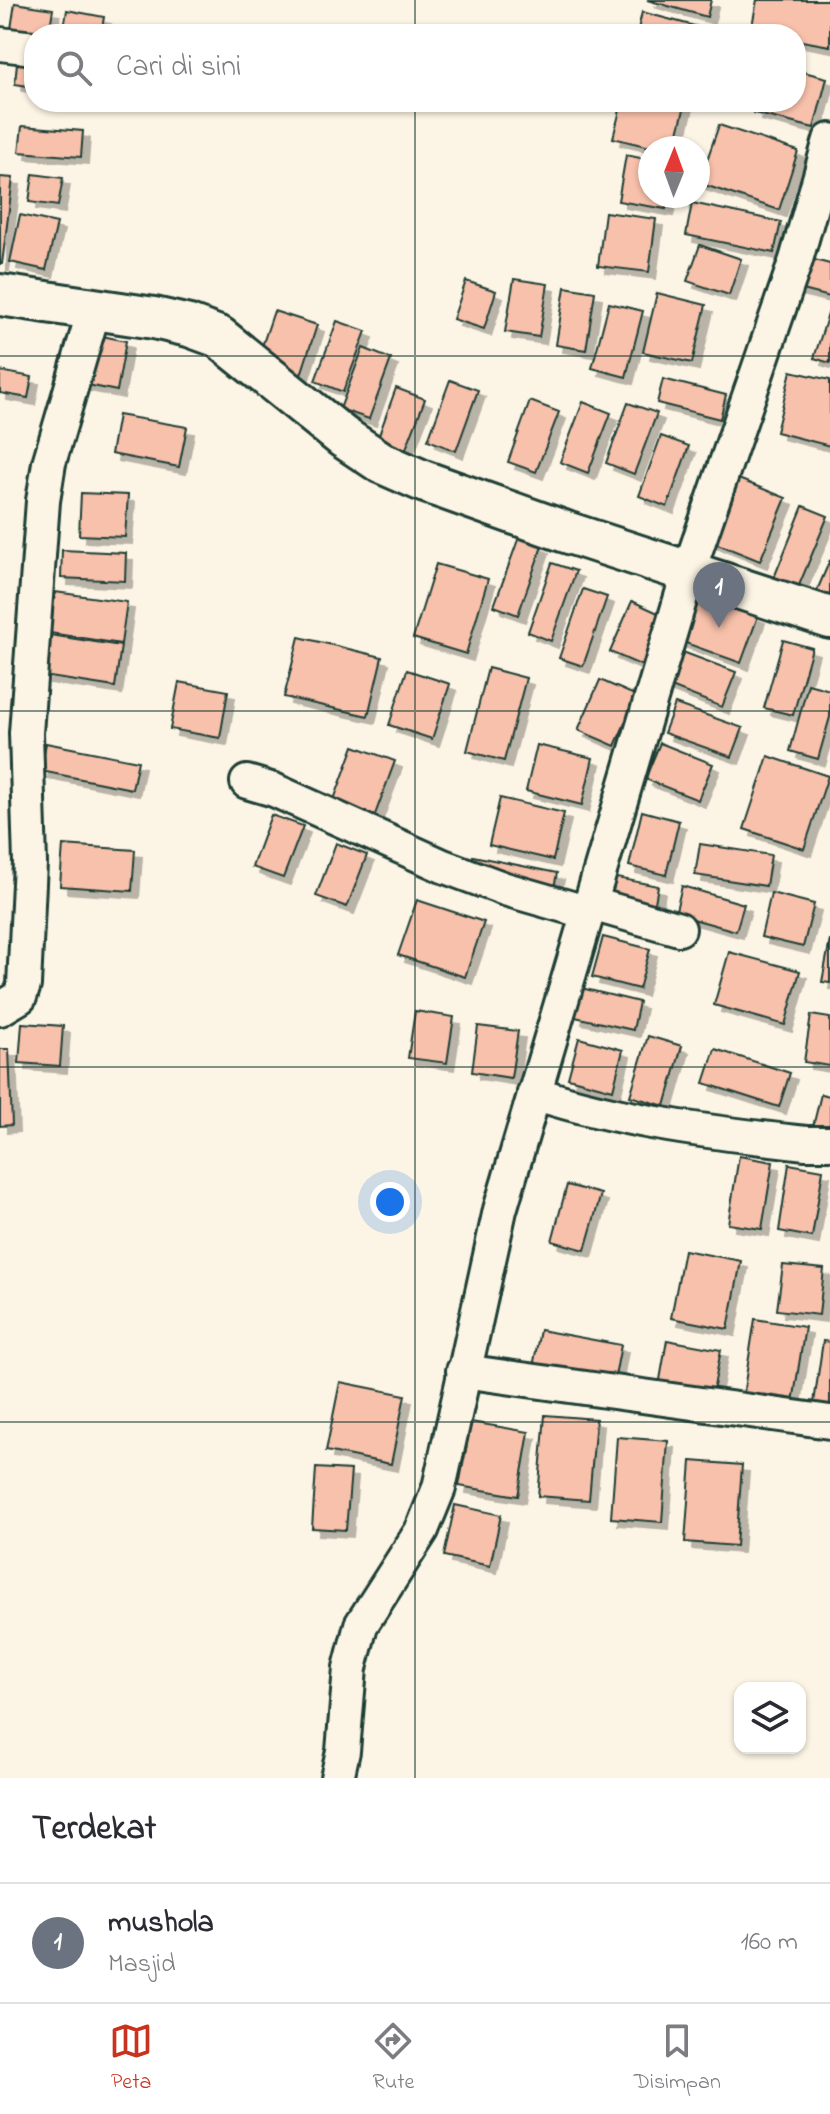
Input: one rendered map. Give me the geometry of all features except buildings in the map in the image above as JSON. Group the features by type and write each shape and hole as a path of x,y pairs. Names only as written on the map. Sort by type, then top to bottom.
{"street":[{"path":"0,44 24,47"},
{"path":"337,1778 343,1751 350,1668 361,1625 422,1530 439,1488 500,1210 689,570 796,260 830,140"},
{"path":"0,295 189,326 219,337 343,437 382,463 423,481 566,532 830,618"},
{"path":"0,1009 20,997 24,985 30,863 13,732 43,501 49,463 94,310"},
{"path":"247,782 274,790 443,866 505,889 679,929"},
{"path":"534,1093 664,1126 830,1143"},
{"path":"463,1371 830,1422"}],"place":[{"name":"mushola","path":"719,628"}]}
